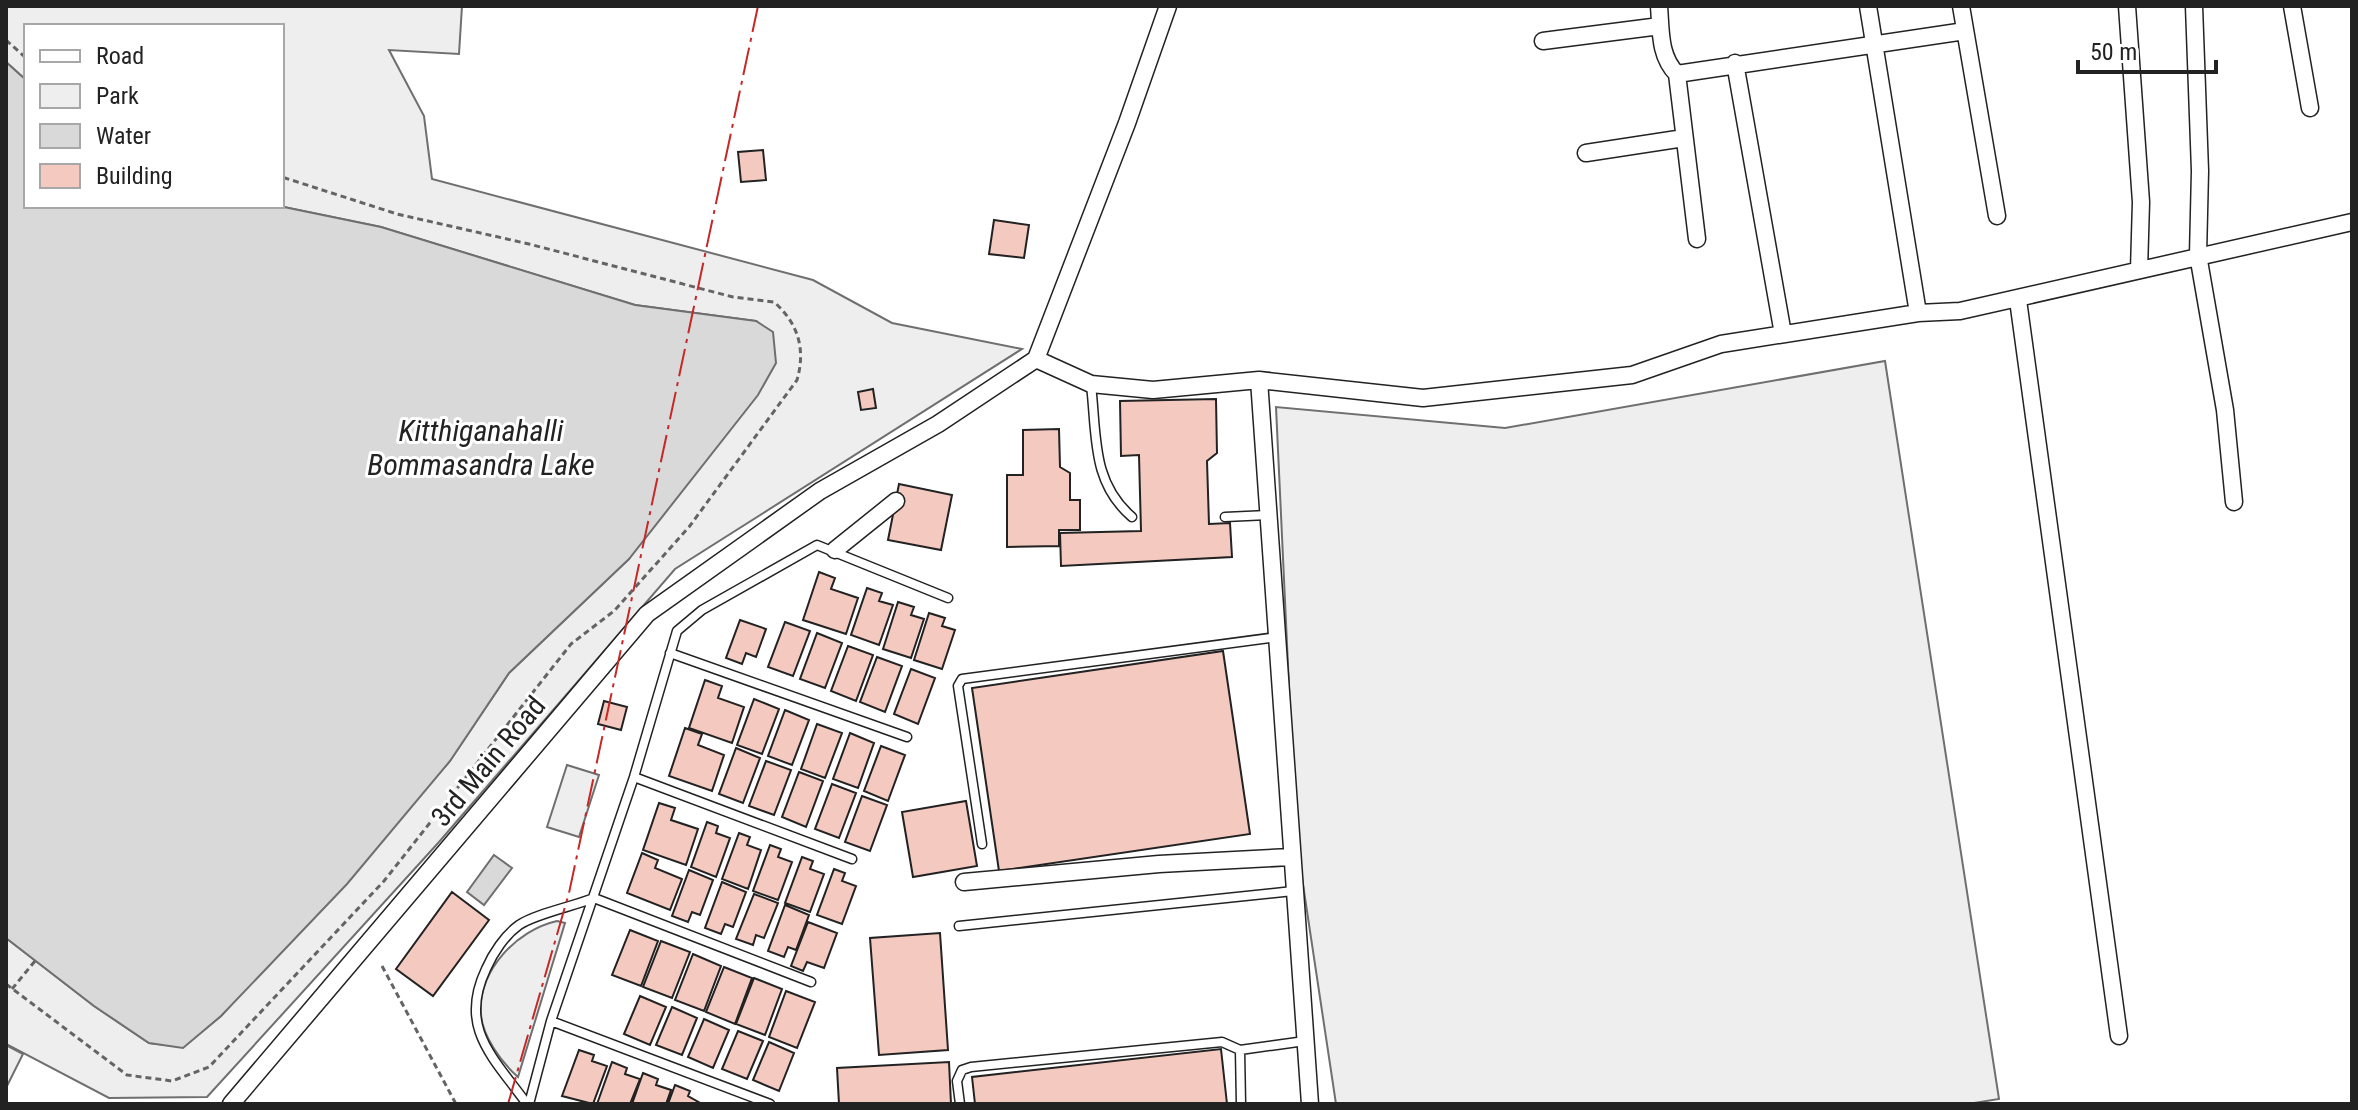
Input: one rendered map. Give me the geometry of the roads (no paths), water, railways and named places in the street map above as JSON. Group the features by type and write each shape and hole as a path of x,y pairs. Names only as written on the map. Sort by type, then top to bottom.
{"street":[{"path":"1168,6 1106,181 1036,359 1091,384 1153,390 1259,380 1423,398 1632,375 1721,344 2018,300 2198,255 2352,222"},
{"path":"1659,6 1668,65 1677,74 1697,239"},
{"path":"1868,6 1918,313"},
{"path":"1961,6 1997,216"},
{"path":"2127,6 2141,202 2139,270"},
{"path":"2194,6 2200,171 2198,255 2225,410 2234,502"},
{"path":"2292,6 2310,108"},
{"path":"1543,41 1660,26"},
{"path":"1677,74 1965,31"},
{"path":"1735,63 1783,334"},
{"path":"1586,153 1684,138"},
{"path":"2018,300 2119,1036"},
{"name":"3rd Main Road","path":"231,1104 647,614 820,491 938,424 1036,359"},
{"path":"1259,380 1310,1104"},
{"path":"835,550 896,501"},
{"path":"964,882 1159,864 1291,857"}],"lane":[{"path":"1091,384 1104,482 1113,498 1132,517"},
{"path":"1225,517 1269,515"},
{"path":"528,1104 551,1021 634,777 677,631 702,610 817,545 948,598"},
{"path":"982,844 958,686 962,679 1278,637"},
{"path":"670,653 907,737"},
{"path":"634,777 852,859"},
{"path":"959,926 1293,891"},
{"path":"528,1104 493,1057 473,1019 475,993 494,952 520,924 594,898 811,982"},
{"path":"551,1021 770,1104"},
{"path":"960,1104 957,1081 962,1070 971,1067 1222,1042 1240,1050 1305,1041"},
{"path":"1240,1050 1241,1104"}],"water":[{"name":"Kitthiganahalli Bommasandra Lake","path":"6,62 24,78 24,208 284,207 381,227 635,305 756,321 773,332 776,363 758,395 629,559 509,673 450,761 347,884 221,1016 183,1048 149,1043 94,1006 6,938"},
{"path":"494,855 512,868 484,905 467,892"}]}
